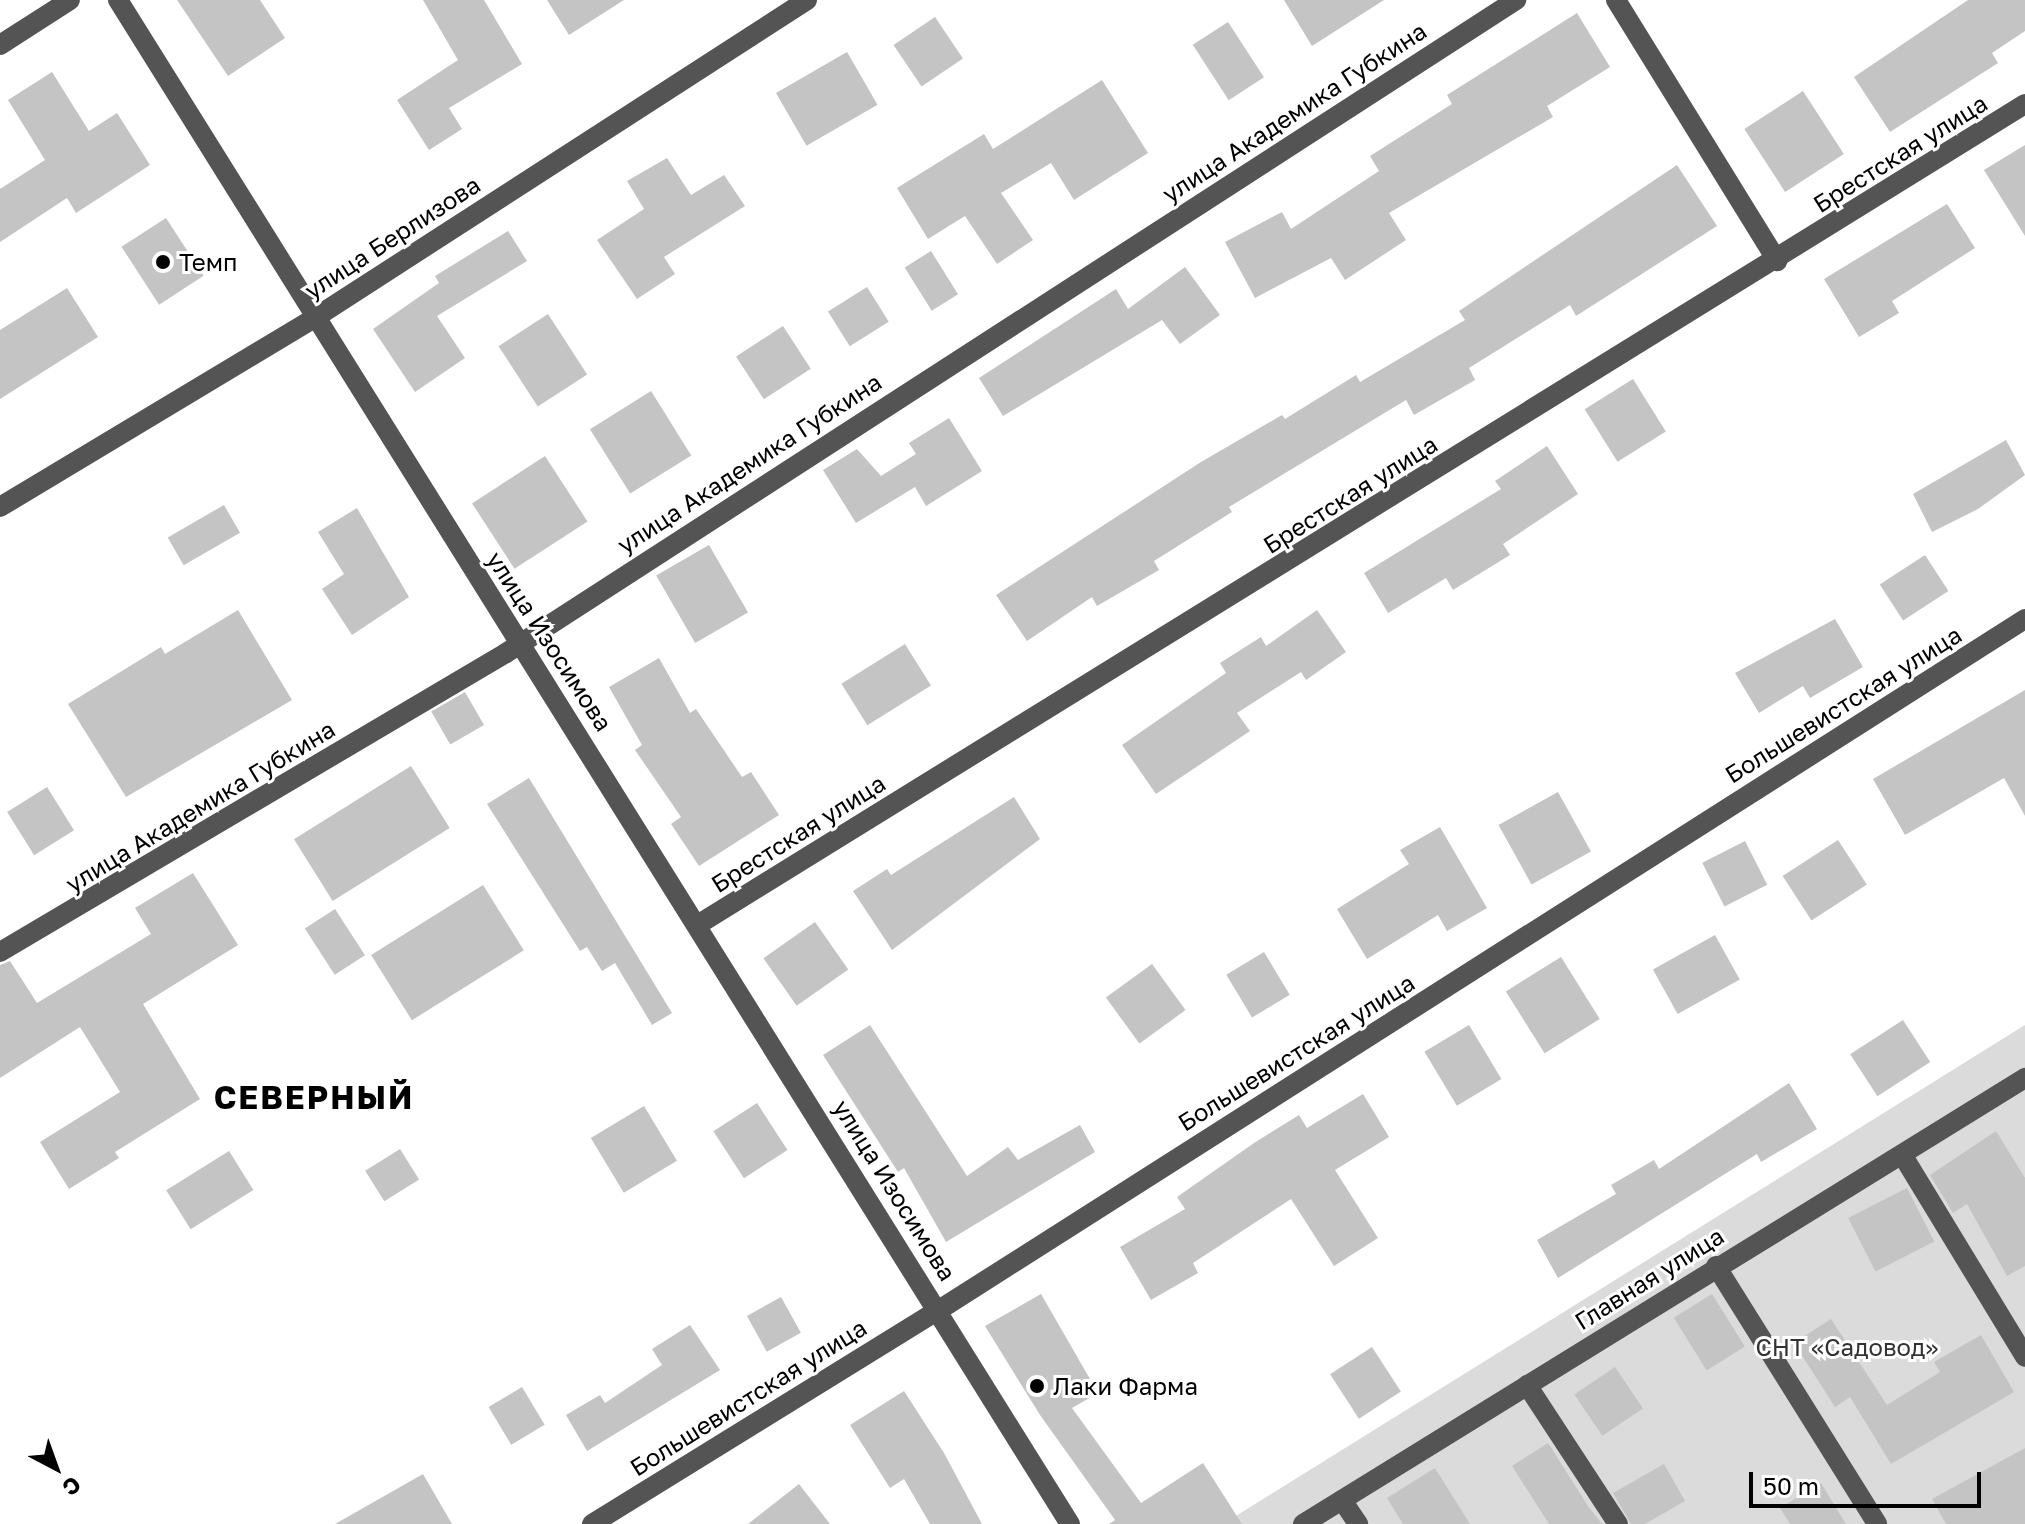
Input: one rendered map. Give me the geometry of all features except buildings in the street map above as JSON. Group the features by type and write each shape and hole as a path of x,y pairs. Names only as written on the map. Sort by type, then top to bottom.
{"street":[{"path":"0,45 70,0"},
{"name":"улица Изосимова","path":"118,0 313,319 699,924 1070,1524"},
{"name":"улица Берлизова","path":"0,507 313,319 807,0"},
{"name":"улица Академика Губкина","path":"0,952 519,643 1516,0"},
{"path":"1616,0 1777,261"},
{"name":"Брестская улица","path":"699,924 1777,261 2025,104"},
{"name":"Большевистская улица","path":"592,1524 939,1310 2025,619"},
{"name":"Главная улица","path":"1303,1524 1716,1266 1903,1156 2025,1078"},
{"path":"1903,1156 2025,1357"},
{"path":"1716,1266 1877,1524"},
{"path":"1527,1385 1618,1524"},
{"path":"1342,1500 1358,1524"}],"green space":[{"name":"СНТ «Садовод»","path":"2025,1025 2025,1524 1223,1524"}],"place":[{"name":"Темп","path":"163,262"},
{"name":"Лаки Фарма","path":"1037,1386"}],"district":[{"name":"СЕВЕРНЫЙ","path":"314,1097"}]}
